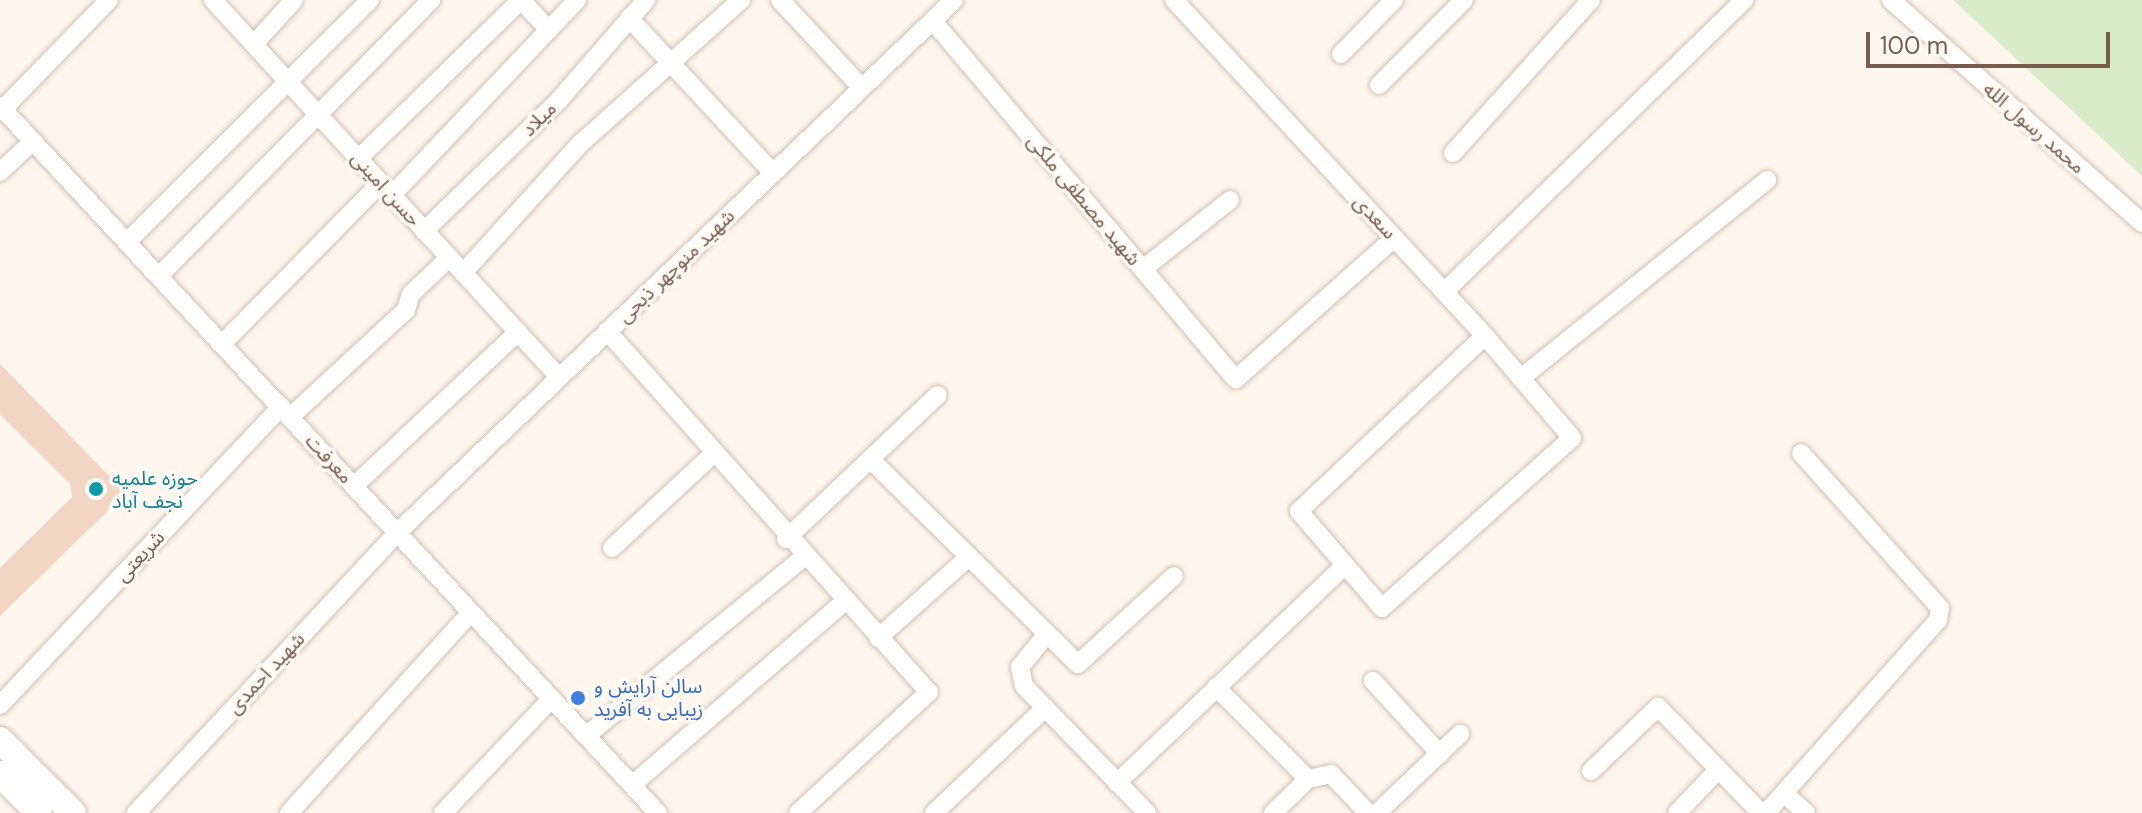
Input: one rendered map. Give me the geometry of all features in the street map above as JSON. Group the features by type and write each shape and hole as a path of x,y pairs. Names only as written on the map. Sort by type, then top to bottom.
{"main road":[{"path":"0,740 73,813"},
{"path":"0,774 39,813"}],"street":[{"path":"2,108 109,0"},
{"name":"حسن امینی","path":"213,0 559,377"},
{"path":"254,44 294,0"},
{"path":"127,242 370,0"},
{"path":"159,276 431,0"},
{"path":"358,159 521,0 549,30"},
{"path":"222,344 386,189 577,0"},
{"name":"میلاد","path":"424,231 559,100 646,0"},
{"path":"463,273 581,143 741,0"},
{"path":"780,0 862,88"},
{"name":"شهید منوچهر ذبحی","path":"397,533 954,0"},
{"name":"سعدی","path":"1174,0 1485,336 1572,438 1388,606 1377,606 1342,568"},
{"path":"1341,54 1394,0"},
{"path":"1379,85 1464,0"},
{"path":"1453,153 1591,0"},
{"path":"1444,292 1744,0"},
{"name":"محمد رسول الله","path":"1891,0 2142,223"},
{"path":"629,18 773,173"},
{"name":"شهید مصطفی ملکی","path":"933,21 1236,379 1394,238"},
{"name":"معرفت","path":"2,108 658,813"},
{"path":"0,172 33,141"},
{"path":"1521,378 1767,180"},
{"path":"1143,269 1230,200"},
{"name":"شریعتی","path":"0,705 285,412 406,310 411,294 449,258"},
{"path":"607,331 786,539 929,692 798,813"},
{"path":"354,486 518,332"},
{"path":"1117,783 1342,568 1299,511 1485,336"},
{"path":"786,539 938,395"},
{"path":"1591,771 1658,707 1764,813 1785,794 1938,620 1940,608 1801,453"},
{"path":"612,548 713,454"},
{"path":"870,459 1078,664 1174,576"},
{"name":"شهید احمدی","path":"136,813 397,533"},
{"path":"586,736 804,557"},
{"path":"878,638 969,557"},
{"path":"632,785 845,601"},
{"path":"289,813 471,612"},
{"path":"1047,634 1020,667 1024,686 1147,813"},
{"path":"1373,681 1440,754"},
{"path":"1216,687 1308,779"},
{"path":"443,813 552,698"},
{"path":"934,813 1045,708"},
{"path":"1377,813 1460,734"},
{"path":"1677,813 1718,770"},
{"path":"1273,813 1308,779 1331,774 1368,813"},
{"path":"1785,794 1806,813"}],"green space":[{"path":"1953,0 2142,0 2142,176"}],"building":[{"name":"حوزه علمیه نجف آباد","path":"0,364 126,493 0,616 0,568 72,497 70,484 0,415"}],"place":[{"name":"حوزه علمیه نجف آباد","path":"96,489"},
{"name":"سالن آرایش و زیبایی به آفرید","path":"578,698"}]}
